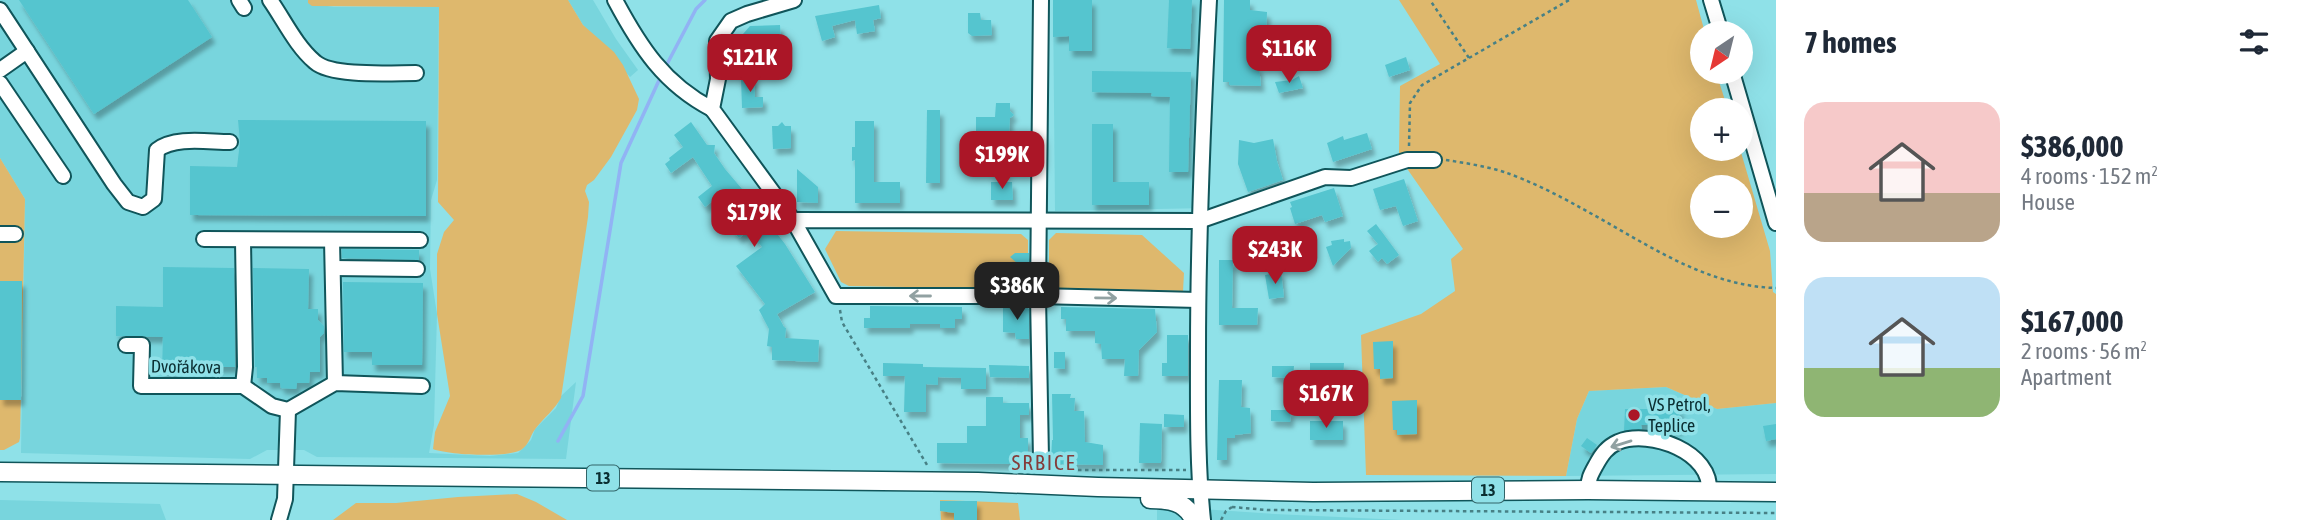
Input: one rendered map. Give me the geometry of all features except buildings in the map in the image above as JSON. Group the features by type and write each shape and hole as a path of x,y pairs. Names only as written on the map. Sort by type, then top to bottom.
{"main road":[{"name":"13","path":"0,472 934,481 1313,492 1776,492"},
{"path":"1032,484 1083,495 1168,500 1187,508 1194,520"}],"street":[{"path":"615,0 635,37 658,68 690,97 712,110 793,220 836,296 1038,296 1198,300"},
{"path":"712,110 718,79 717,41 731,21 794,0"},
{"path":"1041,0 1038,222 1041,459"},
{"path":"1203,520 1198,469 1198,300 1209,0"},
{"path":"1712,0 1718,21"},
{"path":"274,1 316,64 332,72 416,73"},
{"path":"0,10 128,202 143,207 154,200 157,150 165,145 177,142 230,142"},
{"path":"0,70 27,51"},
{"path":"0,83 5,101 63,176"},
{"path":"1735,84 1776,223"},
{"path":"793,220 1199,221 1325,177 1352,178 1407,160 1434,160"},
{"path":"204,239 420,240"},
{"path":"332,240 335,383"},
{"name":"Dvořákova","path":"243,241 243,386"},
{"path":"333,268 417,269"},
{"name":"Dvořákova","path":"126,345 142,345 141,386 243,386 272,406 288,410"},
{"path":"279,520 285,499 288,410 335,383 422,386"},
{"path":"1588,490 1588,479 1602,453 1622,440 1648,440 1671,443 1701,463 1709,480 1709,492"}],"path":[{"path":"1430,0 1469,58"},
{"path":"1407,160 1410,103 1422,85 1569,0"},
{"path":"1434,160 1472,164 1505,172 1578,206 1672,260 1746,285 1776,288"},
{"path":"836,296 842,322 925,460 934,481"},
{"path":"1232,508 1776,513"}],"shaded area":[{"path":"0,0 308,0 308,3 334,7 439,7 437,180 431,200 430,269 437,314 434,425 429,453 490,456 518,453 531,440 535,429 556,408 561,396 576,382 566,459 317,457 304,450 267,450 250,459 21,453 25,199 0,158"},
{"path":"308,0 568,0 583,25 614,52 623,65 639,99 637,110 611,157 585,191 589,202 588,217 561,398 521,450 477,455 433,449 435,432 450,396 437,314 437,254 444,232 454,220 438,202 439,7 312,6"},
{"path":"568,0 593,0 638,70 630,77 583,25"},
{"path":"1053,0 1215,0 1208,208 1055,211"},
{"path":"1399,0 1696,0 1702,21 1690,21 1690,84 1720,84 1724,98 1690,98 1690,161 1744,161 1748,175 1690,175 1690,238 1753,238 1753,193 1770,251 1773,292 1776,294 1776,403 1717,409 1666,387 1589,391 1577,419 1566,476 1366,475 1361,335 1421,314 1455,291 1451,259 1463,249 1399,153 1400,86 1440,64"},
{"path":"0,158 25,199 20,438 19,442 4,450 0,450"},
{"path":"836,231 1021,234 1028,240 1028,280 1023,289 849,286 841,282 825,249"},
{"path":"1056,233 1142,235 1184,273 1183,291 1060,288 1049,278 1049,240"},
{"path":"1666,387 1717,409 1776,403 1776,474 1566,476 1577,419 1589,391"},
{"path":"517,494 567,520 333,520 356,503 396,503"},
{"path":"0,500 160,504 166,520 0,520"},
{"path":"940,500 1018,503 1020,520 941,520"},
{"path":"1157,506 1275,514 1402,520 1157,520"}],"waterway":[{"path":"666,66 696,9 705,0"},
{"path":"558,441 583,396 621,163 661,76"}],"place":[{"name":"VS Petrol, Teplice","path":"1634,415"}],"district":[{"name":"SRBICE","path":"1044,463"}]}
